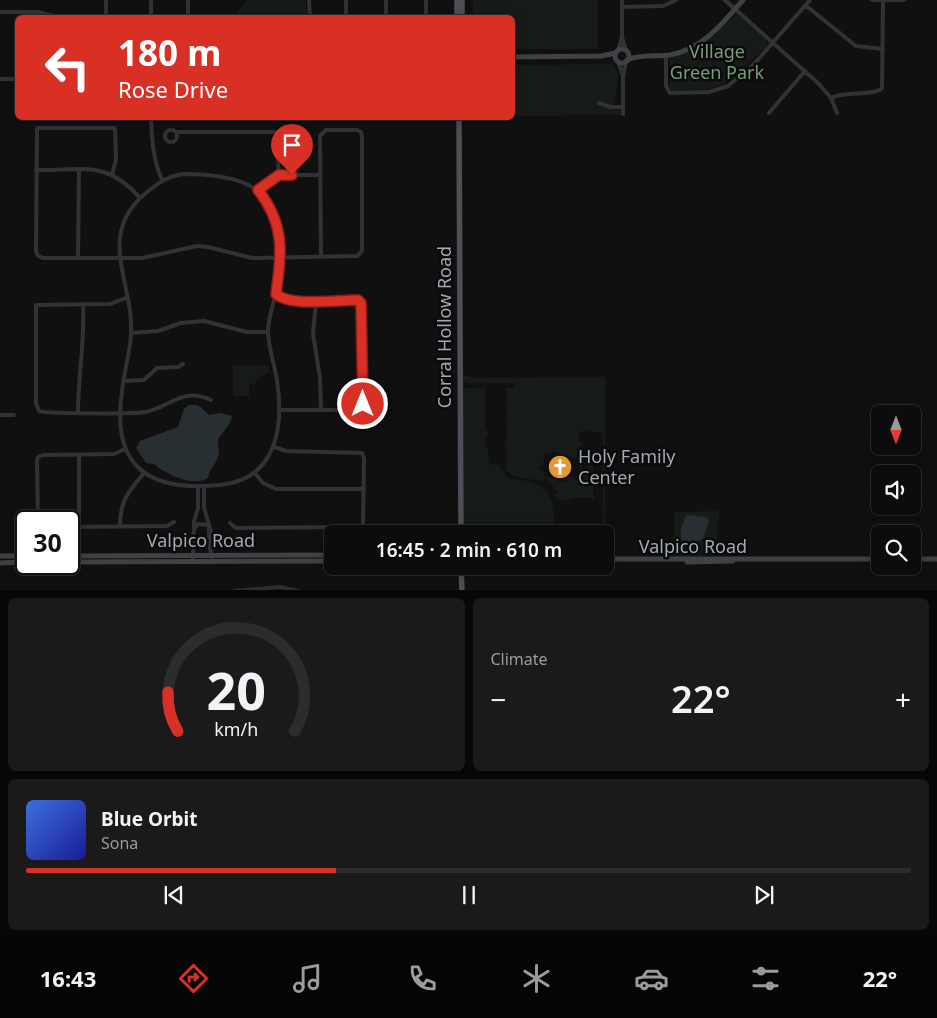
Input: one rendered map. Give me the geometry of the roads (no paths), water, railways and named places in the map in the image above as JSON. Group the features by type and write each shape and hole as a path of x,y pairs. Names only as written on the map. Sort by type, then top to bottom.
{"main road":[{"path":"457,0 458,15"},
{"path":"462,0 462,15"},
{"path":"601,56 617,61 627,61 642,56 670,55 693,47 710,36 743,0"},
{"path":"515,57 601,56 617,52 627,52 642,56"},
{"path":"617,52 617,61"},
{"path":"627,52 627,61"},
{"name":"Corral Hollow Road","path":"460,120 461,525"},
{"name":"Valpico Road","path":"80,556 324,555"},
{"path":"0,556 15,556"},
{"name":"Valpico Road","path":"614,560 871,559"},
{"path":"921,559 937,559"},
{"name":"Valpico Road","path":"80,562 324,561"},
{"path":"0,563 15,562"},
{"path":"462,575 462,590"}],"street":[{"path":"106,0 106,15"},
{"path":"151,0 151,15"},
{"path":"188,0 188,15"},
{"path":"309,0 310,15"},
{"path":"346,0 346,15"},
{"path":"386,0 386,15"},
{"path":"426,0 426,15"},
{"path":"622,0 622,37 627,52"},
{"path":"622,7 663,6 676,0"},
{"path":"725,0 822,86 831,98 837,113"},
{"path":"666,56 666,86 670,93 720,90 745,72 810,0"},
{"path":"872,0 904,0"},
{"path":"831,98 845,92 880,90 884,84 883,0"},
{"path":"805,5 856,46 883,49"},
{"path":"0,12 38,12 50,15"},
{"path":"617,52 622,37"},
{"path":"617,61 623,76"},
{"path":"623,114 623,76 627,61"},
{"path":"769,113 805,71"},
{"path":"0,79 15,79"},
{"path":"599,103 623,107"},
{"path":"151,120 152,147 156,168 162,180"},
{"path":"112,174 116,160 115,128 40,126 37,128 36,251 38,256 43,258 142,258 197,246 252,258 279,257 321,257 357,256 361,254 360,132 326,130 320,136 321,257"},
{"path":"176,132 276,132 279,175"},
{"path":"36,170 102,170 126,183 140,198"},
{"path":"78,258 79,170"},
{"path":"182,174 210,174 229,177 258,190 268,203 277,221 279,257 276,294 268,332 278,384 278,435 274,446 255,473 232,483 201,486 170,485 144,473 125,449 120,413 123,381 132,333 120,259 122,223 134,203 162,180 182,174"},
{"path":"258,190 279,175 320,175"},
{"path":"276,294 286,300 358,300 361,303 361,408 357,410 279,410"},
{"path":"126,298 110,304 36,305 36,403 38,411 144,412 190,395 200,395 211,400"},
{"path":"316,300 313,334 320,378 321,410"},
{"path":"78,412 78,386 83,347 83,304"},
{"path":"132,333 158,331 181,323 204,321 247,332 268,332"},
{"path":"123,381 139,381 149,377 157,368 178,367 183,364"},
{"path":"0,415 14,415"},
{"path":"230,523 236,528 359,527 363,525 364,458 362,453 286,451 274,446"},
{"path":"38,510 36,461 38,457 114,454 125,449"},
{"path":"79,454 79,510"},
{"path":"120,526 120,511 124,500 144,473"},
{"path":"255,473 263,483 276,489 364,489"},
{"path":"201,486 204,508 211,531 209,544 214,562"},
{"path":"193,562 194,529 201,486"},
{"path":"80,527 167,526 174,522"},
{"path":"194,529 198,524 209,525"}],"waterway":[{"path":"246,590 280,587 294,590"}],"place":[{"name":"Holy Family Center","path":"560,467"}],"park label":[{"name":"Village Green Park","path":"717,62"}]}
